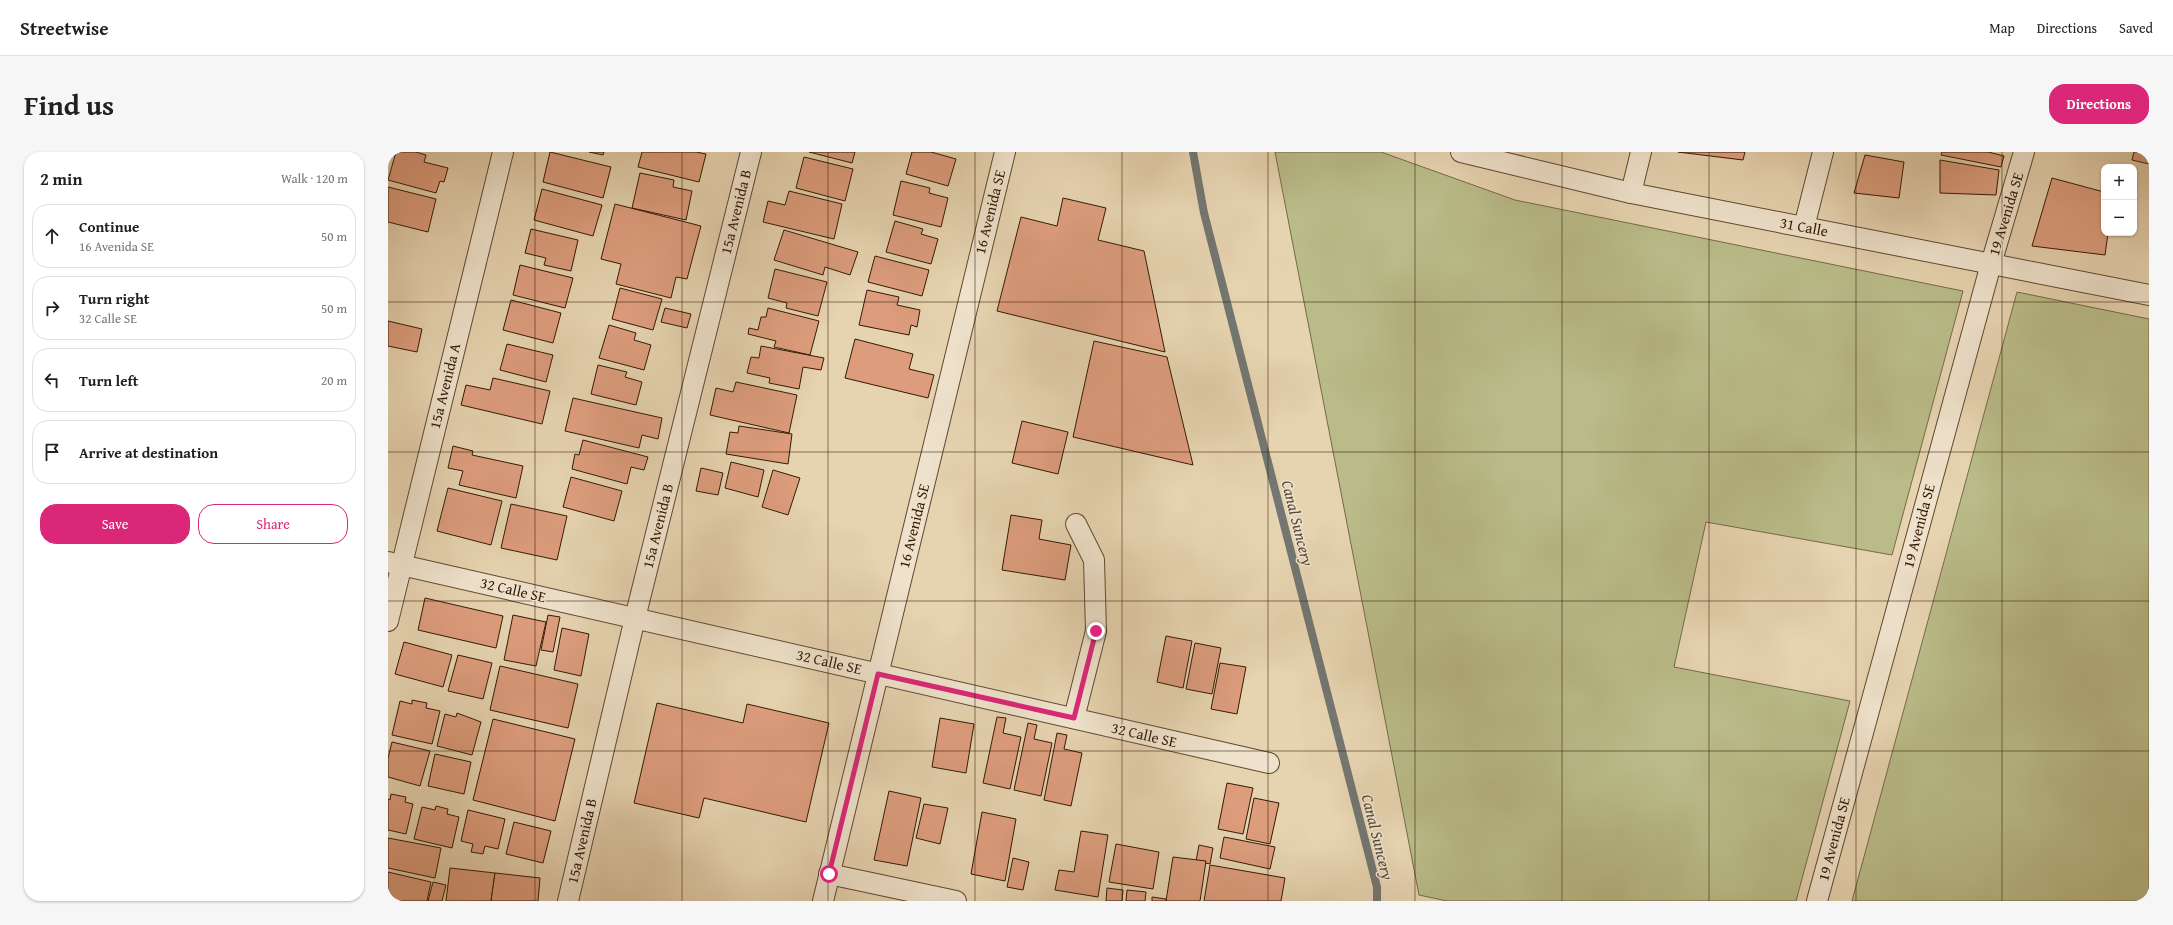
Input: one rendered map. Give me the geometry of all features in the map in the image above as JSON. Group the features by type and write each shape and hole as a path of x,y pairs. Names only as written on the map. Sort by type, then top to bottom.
{"street":[{"name":"15a Avenida A","path":"388,621 395,563 503,152"},
{"name":"15a Avenida B","path":"568,901 635,618 751,152"},
{"name":"16 Avenida SE","path":"823,901 1005,152"},
{"name":"31 Calle","path":"1461,152 1631,193 2149,295"},
{"path":"1631,193 1641,152"},
{"path":"1804,227 1824,152"},
{"name":"19 Avenida SE","path":"1817,901 1991,264 2024,152"},
{"path":"1074,718 1096,631 1094,560 1076,524"},
{"name":"32 Calle SE","path":"395,563 1269,763"},
{"path":"829,874 956,901"}],"green space":[{"path":"1275,152 1381,152 1515,200 1963,291 1892,555 1706,522 1674,667 1850,701 1796,901 1447,901 1419,895"},
{"path":"2017,292 2149,319 2149,901 1852,901"}],"building":[{"path":"396,152 416,152 426,155 424,162 448,168 444,182 440,181 436,193 388,180"},
{"path":"550,152 611,167 603,198 543,182"},
{"path":"589,152 604,152 603,155"},
{"path":"642,152 696,152 706,154 699,182 638,167"},
{"path":"809,152 855,152 852,163"},
{"path":"912,152 931,152 956,159 948,186 906,174"},
{"path":"1678,152 1745,152 1743,160"},
{"path":"1942,152 1988,152 2004,156 2001,167 1941,155"},
{"path":"2134,152 2149,152 2149,164 2132,160"},
{"path":"1865,155 1904,162 1899,198 1854,193"},
{"path":"804,157 853,169 845,201 796,188"},
{"path":"1940,160 1999,170 1996,195 1940,193"},
{"path":"640,173 674,180 673,187 692,191 686,220 632,208"},
{"path":"2052,178 2101,191 2101,236 2108,236 2105,255 2032,246"},
{"path":"901,181 930,188 929,193 948,198 941,227 893,215"},
{"path":"388,187 436,199 428,232 388,222"},
{"path":"542,189 602,205 593,236 534,220"},
{"path":"789,191 842,204 834,239 763,222 768,201 785,205"},
{"path":"1063,198 1106,208 1098,240 1144,251 1165,352 997,311 1021,217 1057,226"},
{"path":"615,204 701,226 687,279 676,277 671,298 616,284 621,264 601,259"},
{"path":"895,221 923,229 921,234 938,239 931,264 886,252"},
{"path":"531,229 578,240 571,271 544,265 546,258 525,253"},
{"path":"784,230 858,252 850,275 825,267 823,275 774,260"},
{"path":"875,256 929,270 922,296 868,282"},
{"path":"520,265 573,278 565,308 513,295"},
{"path":"775,269 827,282 818,316 786,308 787,303 768,298"},
{"path":"620,288 662,299 653,330 612,319"},
{"path":"867,290 899,297 897,305 920,310 917,327 911,325 909,335 859,325"},
{"path":"511,300 561,313 553,343 503,330"},
{"path":"665,308 691,314 687,328 661,322"},
{"path":"768,308 819,321 810,355 774,347 776,341 748,334 749,328 758,330 761,317 766,317"},
{"path":"388,321 422,329 417,352 388,346"},
{"path":"609,325 636,333 634,340 651,345 644,370 599,358"},
{"path":"855,339 913,354 909,369 934,375 928,398 845,378"},
{"path":"1094,341 1167,357 1193,465 1073,437"},
{"path":"507,344 553,355 546,382 500,370"},
{"path":"761,346 824,358 821,370 803,367 799,389 769,383 770,378 747,373 751,357 759,358"},
{"path":"598,365 627,372 625,377 642,382 636,405 591,394"},
{"path":"493,378 550,391 542,424 461,405 466,385 490,390"},
{"path":"736,382 797,395 789,433 710,415 716,388 733,392"},
{"path":"573,398 662,418 658,439 642,435 639,448 565,431"},
{"path":"1022,421 1068,432 1058,474 1012,463"},
{"path":"739,426 792,434 788,464 726,454 730,432 738,433"},
{"path":"583,440 648,457 644,470 631,467 627,484 572,469 575,454 579,455"},
{"path":"453,446 473,451 472,455 523,466 516,498 459,485 463,471 448,468"},
{"path":"731,462 764,470 758,497 725,488"},
{"path":"701,468 723,473 718,495 696,491"},
{"path":"773,470 800,478 788,515 762,507"},
{"path":"571,477 622,491 614,521 563,507"},
{"path":"448,488 502,501 491,545 437,531"},
{"path":"511,504 567,516 557,560 501,548"},
{"path":"1011,515 1042,520 1039,539 1071,545 1065,580 1002,570"},
{"path":"425,598 503,616 496,648 418,630"},
{"path":"513,615 546,622 536,666 504,660"},
{"path":"548,615 560,617 553,652 541,650"},
{"path":"562,628 589,634 581,676 554,670"},
{"path":"1166,636 1192,641 1183,688 1157,682"},
{"path":"404,642 452,655 443,687 395,674"},
{"path":"1195,643 1221,648 1212,694 1186,689"},
{"path":"458,655 492,663 483,699 448,691"},
{"path":"1220,663 1246,667 1237,714 1211,709"},
{"path":"500,666 578,684 568,728 490,710"},
{"path":"412,700 427,703 426,708 440,711 432,744 392,735 400,701 412,704"},
{"path":"657,703 743,723 747,704 829,723 806,822 704,798 699,818 634,803"},
{"path":"457,713 481,722 472,755 437,746 445,714 456,717"},
{"path":"997,717 1006,718 1003,733 1021,737 1010,789 983,783"},
{"path":"940,718 974,724 966,773 932,767"},
{"path":"493,719 575,739 555,821 473,800"},
{"path":"1028,723 1037,725 1034,739 1052,743 1041,796 1014,790"},
{"path":"1057,733 1067,735 1064,749 1082,753 1071,806 1044,800"},
{"path":"392,742 430,751 420,786 388,777 388,758"},
{"path":"435,754 471,762 464,794 428,786"},
{"path":"1227,783 1253,788 1243,834 1218,829"},
{"path":"889,791 921,798 907,866 874,860"},
{"path":"391,794 406,797 405,802 413,804 406,834 388,830 388,799 390,800"},
{"path":"1254,798 1279,803 1270,844 1246,839"},
{"path":"924,804 948,808 940,844 916,838"},
{"path":"436,806 448,809 447,814 459,817 452,848 414,839 422,807 435,810"},
{"path":"468,810 505,819 498,849 485,846 483,854 471,852 473,844 461,841"},
{"path":"982,812 1016,819 1005,881 971,874"},
{"path":"514,822 551,831 543,863 506,854"},
{"path":"1081,831 1108,835 1098,897 1055,890 1059,870 1074,872"},
{"path":"1224,837 1275,847 1270,869 1220,858"},
{"path":"388,838 441,848 435,878 388,868"},
{"path":"1116,844 1159,852 1153,889 1109,882"},
{"path":"1199,845 1213,848 1210,864 1196,861"},
{"path":"1173,857 1206,861 1200,901 1166,901"},
{"path":"1013,858 1029,862 1023,890 1007,887"},
{"path":"1210,865 1285,878 1281,901 1204,901"},
{"path":"450,868 495,873 491,901 446,901"},
{"path":"388,872 431,882 427,901 388,901"},
{"path":"495,873 540,878 538,901 491,901"},
{"path":"433,882 446,885 442,901 428,901"},
{"path":"1107,888 1123,890 1122,901 1106,901"},
{"path":"1127,890 1146,892 1145,901 1126,901"},
{"path":"1152,897 1166,899 1166,901 1152,901"}],"waterway":[{"name":"Canal Suncery","path":"1193,152 1204,213 1377,887 1377,901"}],"route":[{"path":"829,874 878,674 1074,718 1096,631"}]}
